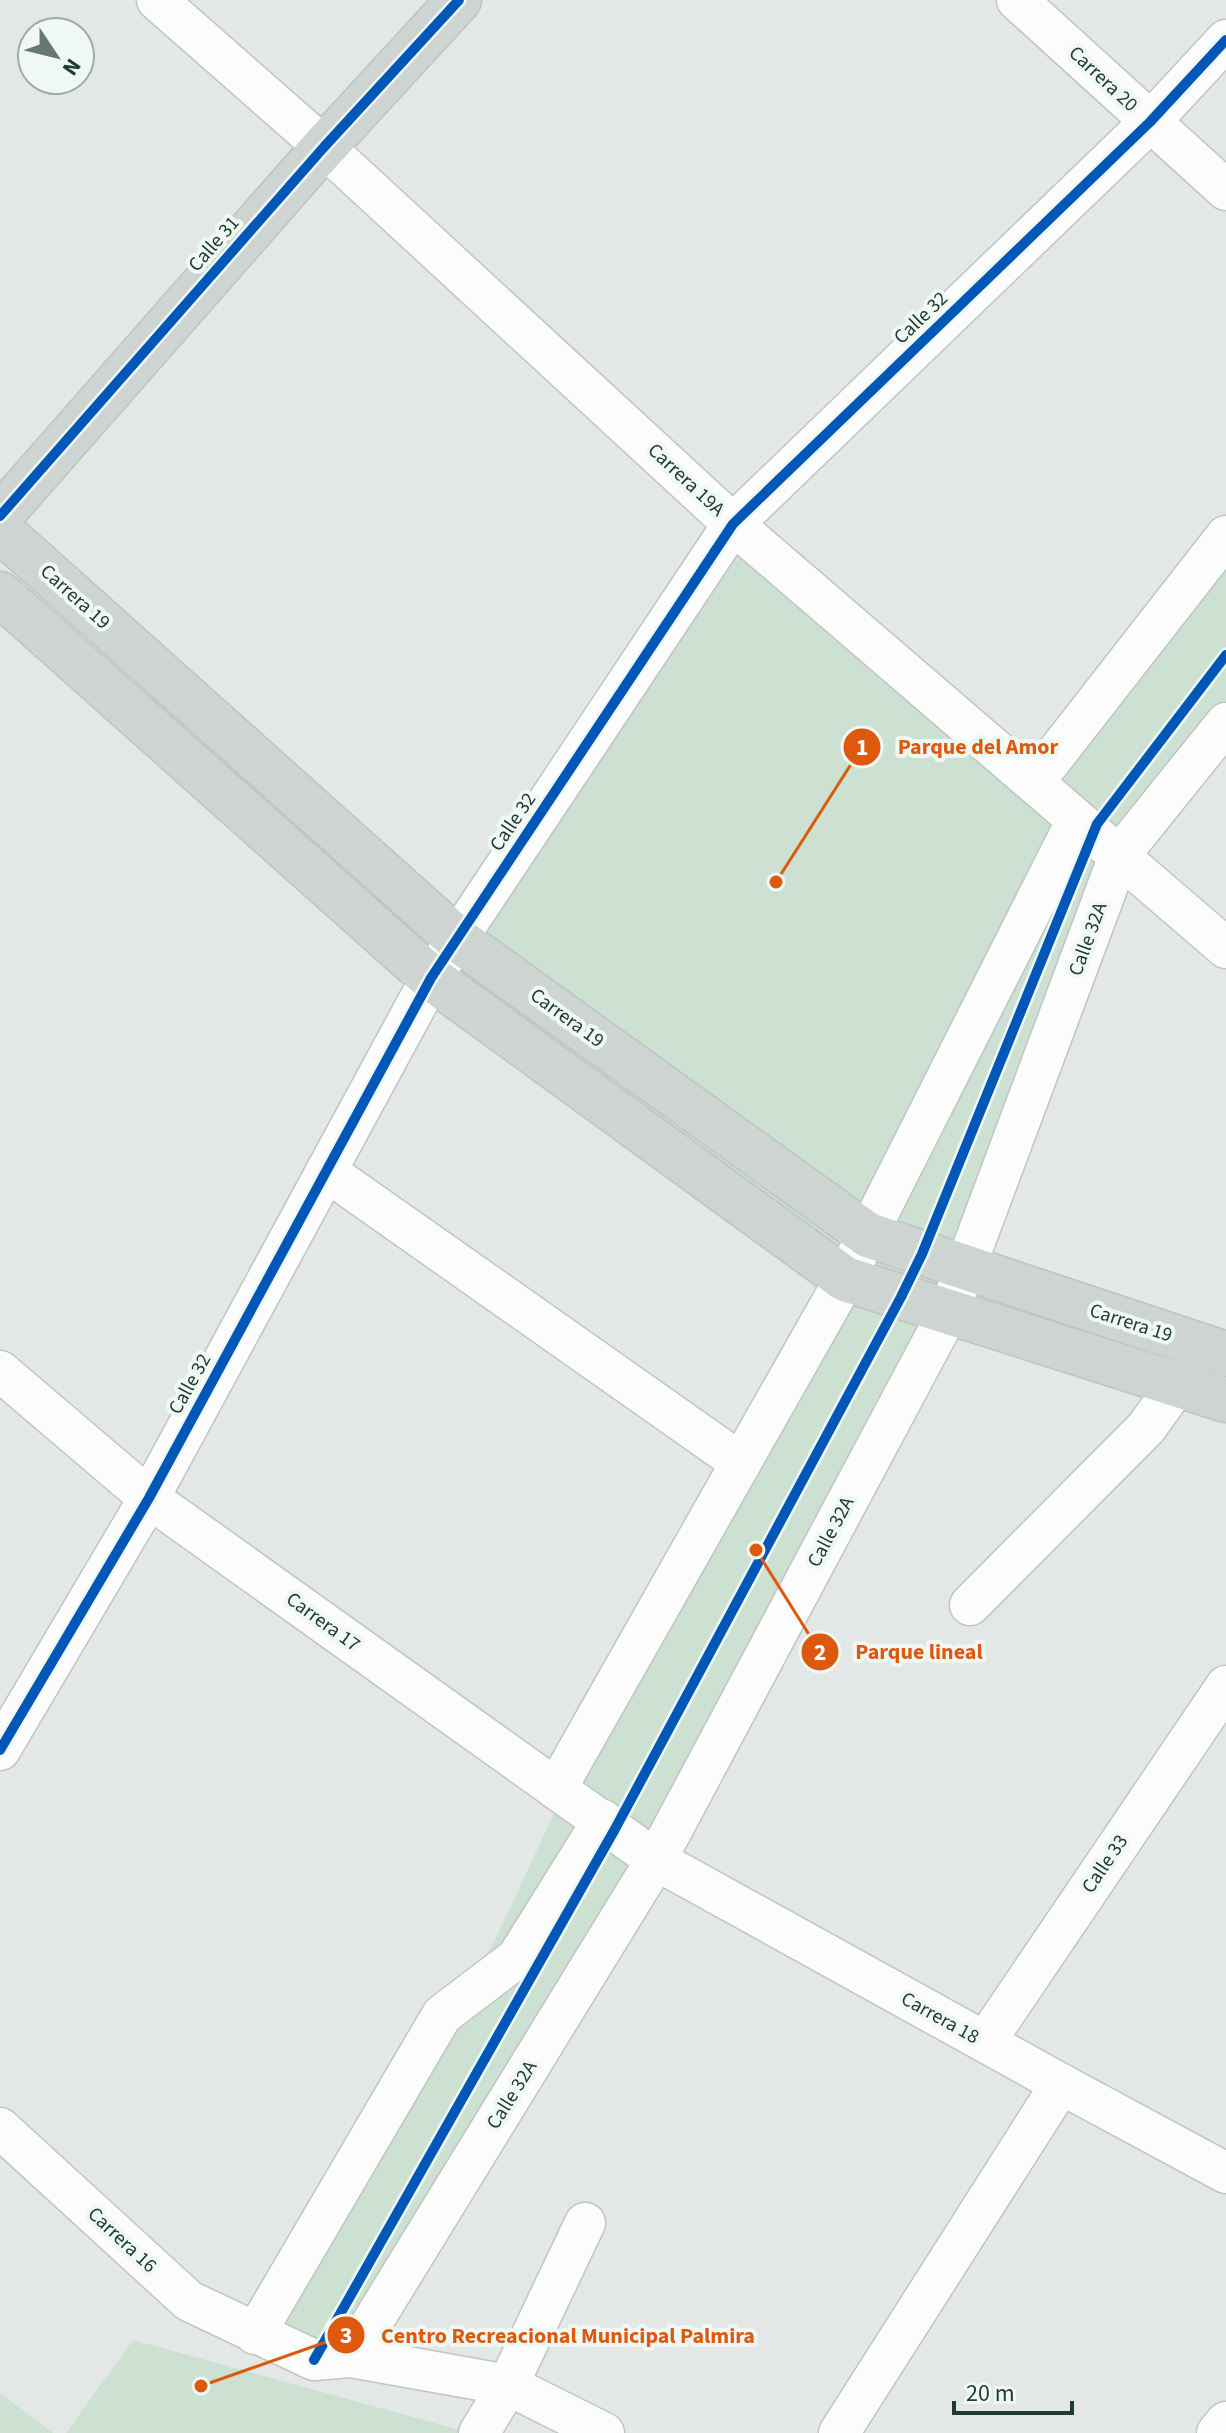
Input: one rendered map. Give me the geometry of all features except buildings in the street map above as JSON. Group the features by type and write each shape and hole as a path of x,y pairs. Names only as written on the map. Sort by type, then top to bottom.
{"main road":[{"name":"Calle 31","path":"0,516 324,147 459,0"},
{"name":"Carrera 19","path":"0,530 457,939 868,1235 1226,1354"},
{"path":"0,594 431,978 845,1279 1226,1400"}],"street":[{"name":"Carrera 19A","path":"157,0 324,147 733,524 1226,948"},
{"name":"Carrera 20","path":"1017,0 1226,190"},
{"name":"Calle 32","path":"0,1750 149,1498 431,978 733,524 1150,122 1226,40"},
{"path":"1034,782 1226,536"},
{"name":"Calle 32A","path":"351,2357 656,1860 949,1311 1119,856 1226,723"},
{"path":"556,1789 845,1279 1077,820"},
{"path":"326,1171 741,1463"},
{"name":"Carrera 17","path":"0,1371 149,1498 656,1860"},
{"path":"970,1605 1146,1428 1177,1385"},
{"name":"Calle 33","path":"985,2042 1226,1686"},
{"path":"603,1820 517,1958 442,2015 255,2334 314,2360 351,2357 508,2385 604,2433"},
{"name":"Carrera 18","path":"656,1860 1226,2173"},
{"path":"839,2433 1061,2084"},
{"name":"Carrera 16","path":"0,2128 189,2301 255,2334"},
{"path":"479,2433 508,2385 585,2223"},
{"path":"1217,2433 1226,2422"}],"green space":[{"path":"1226,536 1226,723 1119,856 967,1269 351,2357 255,2334 442,2015 493,1944 558,1805 838,1264 439,979 457,949 865,1240 1077,820 1034,782"},
{"path":"736,541 1063,824 867,1215 481,940"},
{"path":"133,2340 471,2433 66,2433"},
{"path":"0,2393 53,2433 0,2433"}],"cycle path":[{"path":"0,516 324,147 459,0"},
{"path":"0,1750 149,1498 431,978 733,524 1150,122 1226,40"},
{"path":"314,2360 615,1829 901,1297 922,1254 1097,824 1226,655"}],"place":[{"name":"Parque del Amor","path":"776,882"},
{"name":"Parque lineal","path":"756,1550"},
{"name":"Centro Recreacional Municipal Palmira","path":"201,2386"}]}
